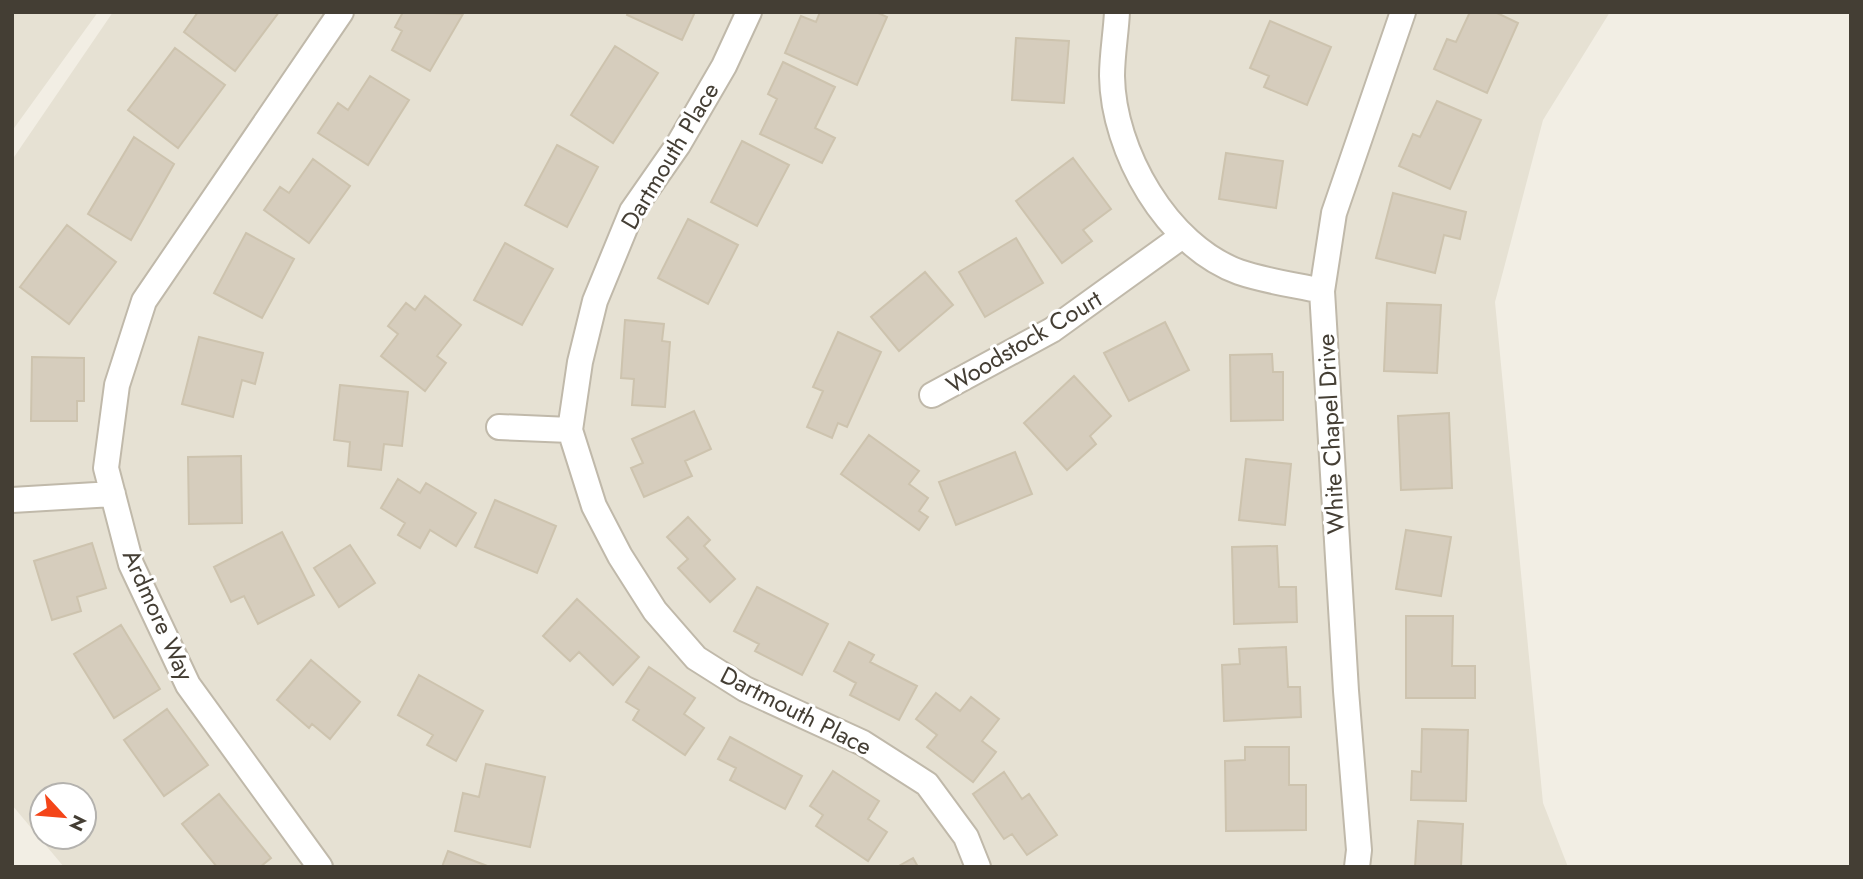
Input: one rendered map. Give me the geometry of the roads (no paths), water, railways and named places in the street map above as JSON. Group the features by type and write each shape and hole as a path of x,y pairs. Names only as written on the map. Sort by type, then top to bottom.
{"street":[{"name":"Ardmore Way","path":"320,867 188,685 131,564 106,468 117,385 144,301 341,12"},
{"name":"Dartmouth Place","path":"749,12 724,66 678,145 632,211 595,301 580,362 570,430 594,506 620,556 655,611 696,658 745,689 863,743 927,784 966,837 978,867"},
{"path":"1117,12 1112,78 1124,147 1150,195 1181,237 1238,272 1322,291"},
{"name":"White Chapel Drive","path":"1357,867 1359,850 1346,691 1322,291 1334,213 1403,12"},
{"name":"Woodstock Court","path":"932,395 1052,330 1181,237"},
{"path":"499,427 570,430"},
{"path":"12,500 113,494"}]}
